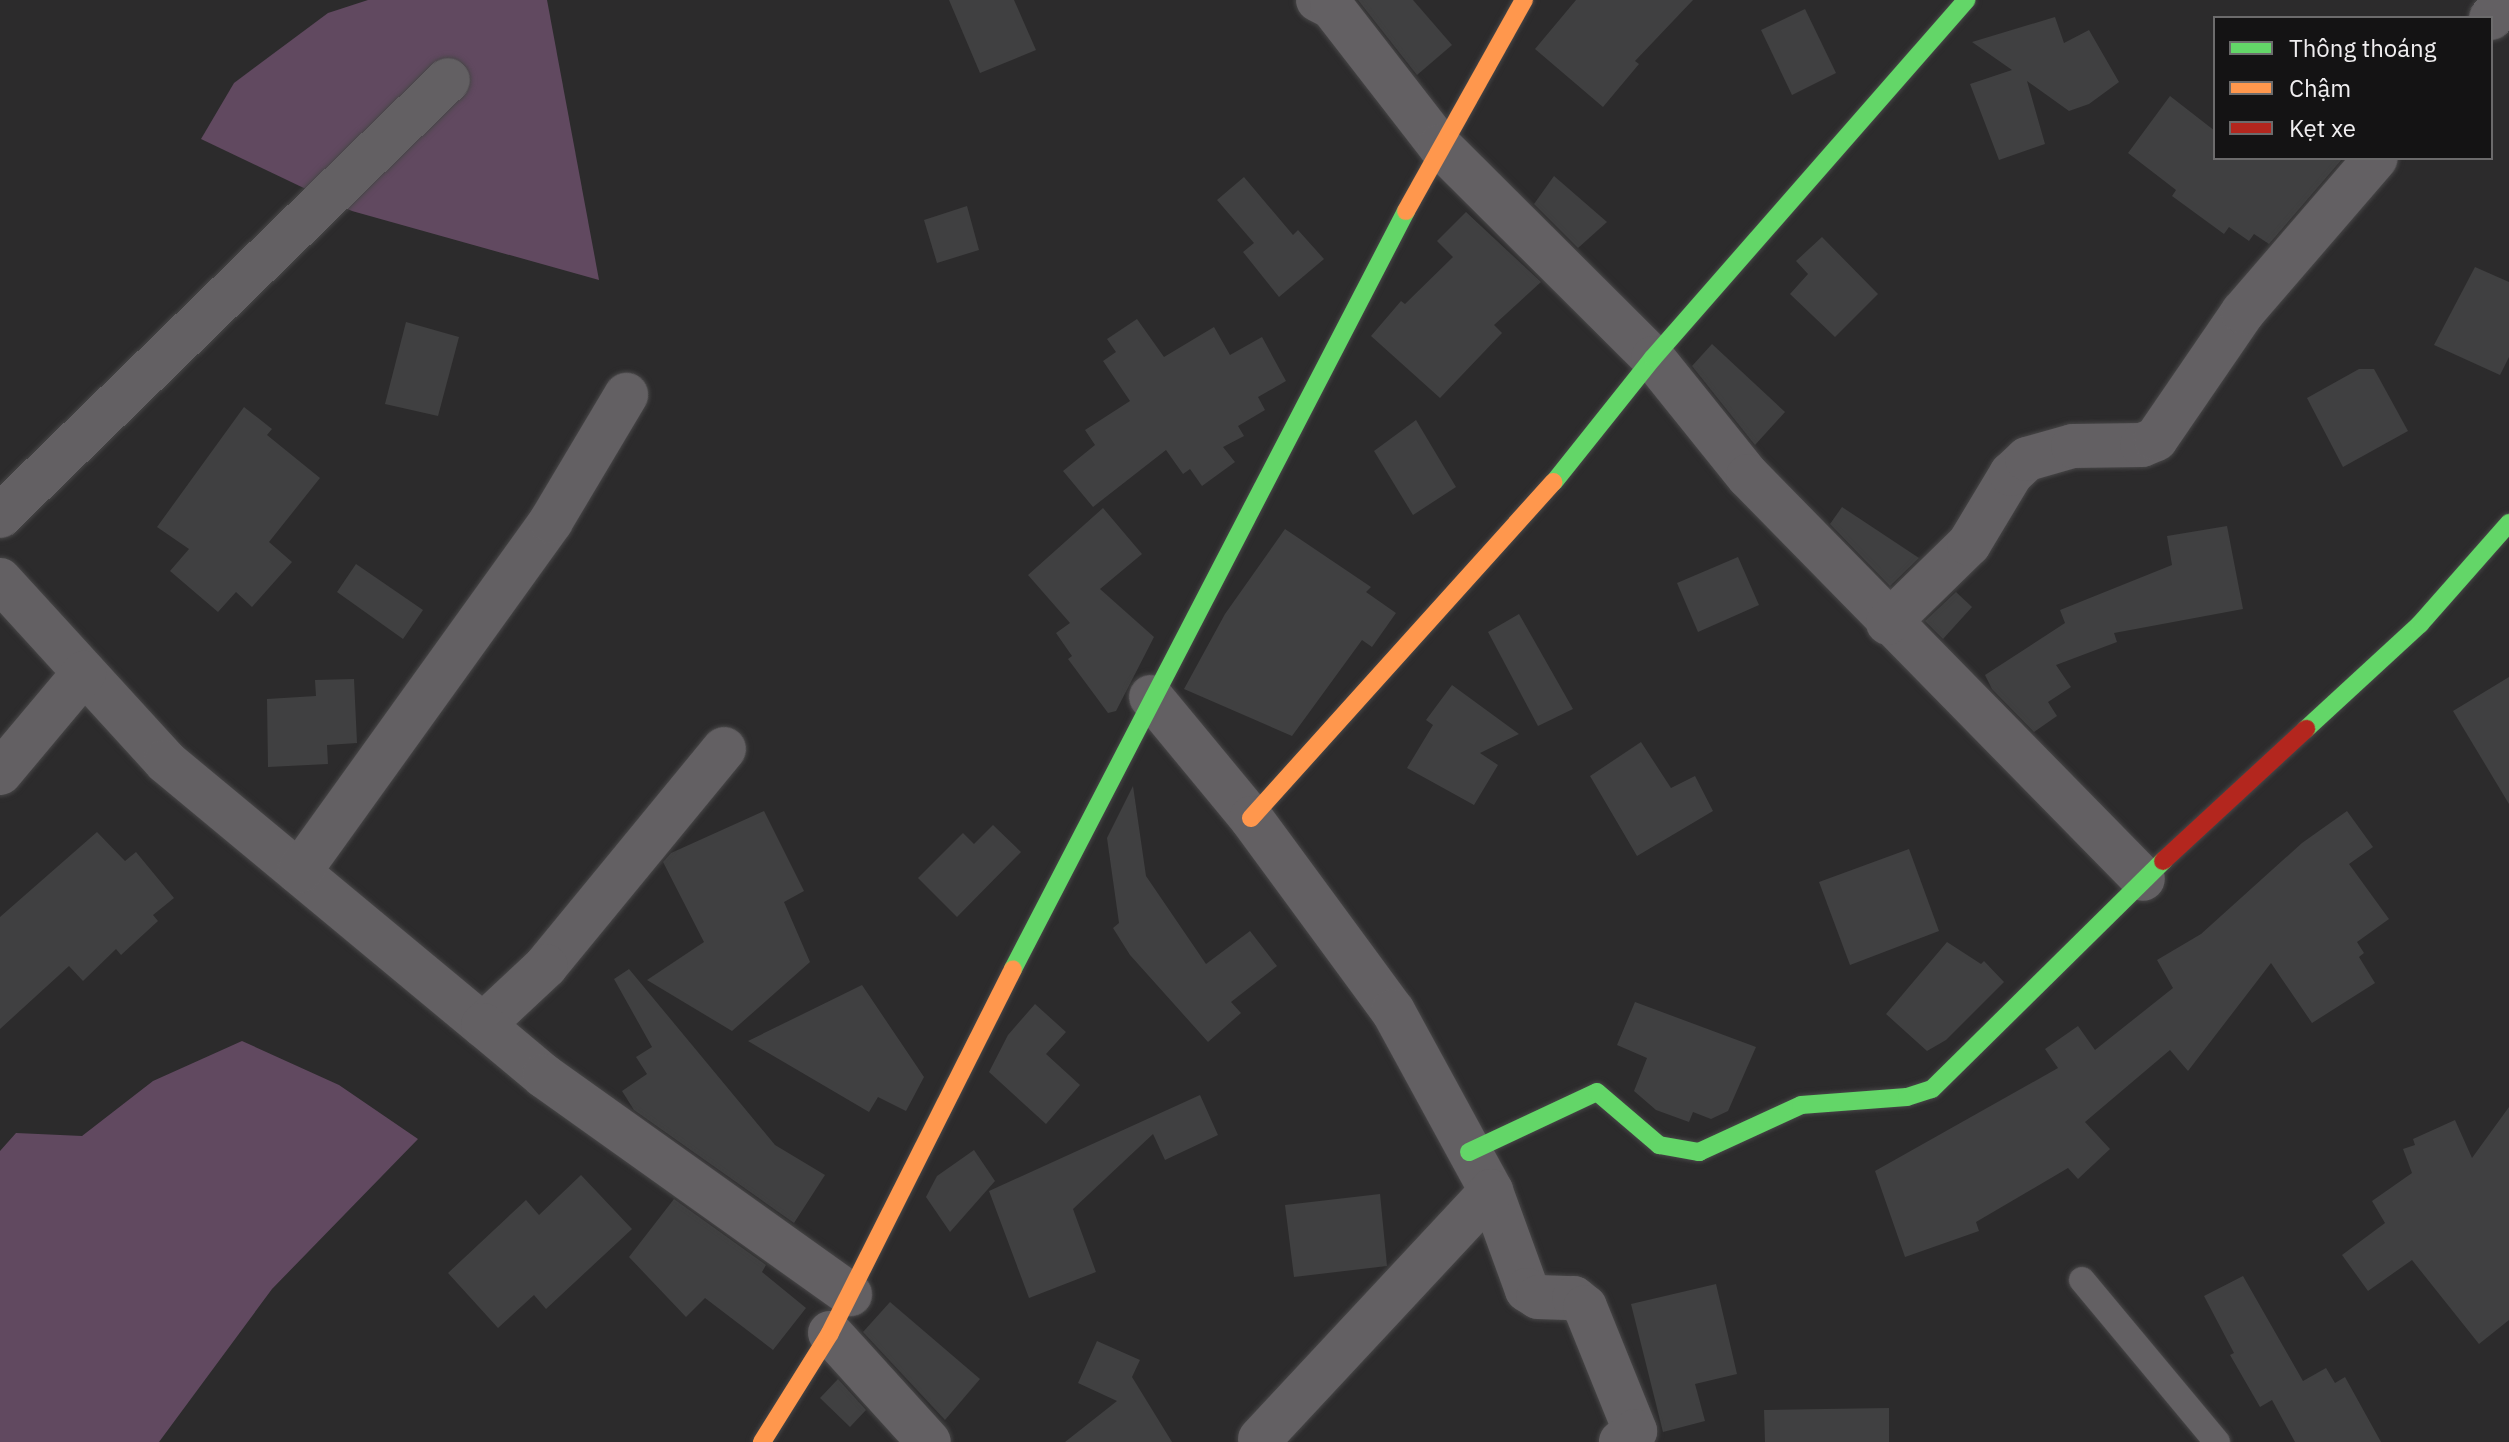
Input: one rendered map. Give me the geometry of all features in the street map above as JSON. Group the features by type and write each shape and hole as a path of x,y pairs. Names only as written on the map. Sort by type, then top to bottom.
{"street":[{"path":"1318,0 1332,7 1440,146 1653,358 1748,476 1888,623 2143,879"},
{"path":"762,1442 830,1333 1151,697 1440,146 1524,0"},
{"path":"1251,818 1525,518 1653,358 1833,158 1966,0"},
{"path":"2493,16 2505,0"},
{"path":"0,516 448,80"},
{"path":"1888,623 1969,544 2011,474 2027,459 2073,446 2142,445 2156,439 2243,312 2374,160"},
{"path":"299,872 551,521 626,395"},
{"path":"1469,1152 1584,1094 1597,1092 1659,1145 1680,1152 1699,1152 1801,1105 1907,1097 1932,1089 2143,879 2420,624 2509,523"},
{"path":"0,580 166,762 544,1076 850,1294"},
{"path":"0,773 84,673"},
{"path":"1151,697 1251,818 1393,1011 1491,1191 1527,1290 1538,1297 1574,1298 1585,1307 1635,1431 1621,1442"},
{"path":"483,1025 546,966 724,749"},
{"path":"1260,1439 1491,1191"},
{"path":"830,1333 929,1442"}],"lane":[{"path":"2082,1280 2217,1442"}],"shaded area":[{"path":"368,0 547,0 599,280 352,211 201,139 234,83 328,13"},
{"path":"242,1041 339,1085 418,1139 272,1289 159,1442 0,1442 0,1151 16,1133 82,1136 153,1081"}],"building":[{"path":"949,0 1014,0 1036,50 980,73"},
{"path":"1358,0 1413,0 1452,45 1417,75"},
{"path":"1576,0 1693,0 1635,61 1639,64 1603,107 1535,49"},
{"path":"1805,9 1836,73 1792,95 1761,30"},
{"path":"2055,17 2064,43 2089,30 2119,82 2089,104 2069,111 2027,81 2045,144 1999,160 1970,84 2012,70 1972,42"},
{"path":"2170,96 2213,129 2213,160 2341,160 2269,244 2254,234 2249,241 2229,227 2224,234 2172,196 2176,190 2128,153"},
{"path":"1554,176 1607,222 1578,248 1534,204"},
{"path":"1244,177 1293,235 1298,230 1324,259 1279,297 1243,252 1254,243 1217,200"},
{"path":"967,206 979,250 937,263 924,220"},
{"path":"1466,212 1541,282 1494,325 1502,333 1440,398 1371,336 1401,301 1405,304 1453,257 1437,241"},
{"path":"1822,237 1878,294 1835,337 1790,294 1808,274 1796,261"},
{"path":"2475,267 2509,282 2509,357 2500,375 2434,345"},
{"path":"1137,319 1164,357 1214,327 1230,355 1262,337 1286,381 1258,397 1265,410 1238,426 1244,436 1223,447 1235,462 1202,486 1190,469 1183,474 1166,450 1093,507 1063,471 1095,445 1085,430 1130,401 1103,361 1116,352 1107,339"},
{"path":"406,322 459,337 438,416 385,404"},
{"path":"1712,344 1785,412 1755,445 1692,366"},
{"path":"2359,369 2374,369 2408,431 2343,467 2307,398"},
{"path":"244,407 272,429 267,435 320,478 269,542 292,562 252,607 236,592 218,612 170,571 189,549 157,527"},
{"path":"1416,420 1456,487 1413,515 1374,451"},
{"path":"1842,507 1919,558 1890,586 1830,524"},
{"path":"1103,508 1142,554 1100,589 1154,637 1116,711 1108,713 1068,659 1072,656 1056,633 1070,623 1028,575"},
{"path":"2227,526 2243,609 2114,633 2117,642 2056,665 2071,687 2048,702 2057,716 2034,732 1992,689 1985,675 2065,623 2060,610 2172,565 2167,536"},
{"path":"1285,529 1371,587 1366,592 1396,613 1372,647 1362,640 1292,736 1184,689 1225,614"},
{"path":"1738,557 1759,605 1698,632 1677,583"},
{"path":"356,564 423,610 403,639 337,592"},
{"path":"1956,592 1972,607 1943,639 1925,621"},
{"path":"1519,614 1573,709 1538,726 1488,632"},
{"path":"2509,677 2509,804 2453,711"},
{"path":"354,679 357,743 327,745 328,764 268,767 267,699 316,696 315,680"},
{"path":"1452,685 1519,734 1480,753 1498,765 1474,805 1407,768 1433,725 1426,720"},
{"path":"1641,742 1671,788 1695,776 1713,811 1637,856 1590,776"},
{"path":"1133,786 1146,876 1206,964 1250,931 1277,966 1231,1002 1241,1013 1208,1042 1130,955 1113,928 1119,923 1107,838"},
{"path":"764,811 804,891 784,902 810,962 732,1031 647,980 704,942 663,862 671,853"},
{"path":"2347,811 2373,847 2349,864 2389,919 2357,942 2364,953 2359,957 2375,983 2312,1023 2271,963 2188,1071 2170,1050 2085,1122 2110,1149 2078,1179 2068,1168 1976,1222 1979,1231 1905,1257 1875,1171 2058,1068 2045,1049 2078,1026 2095,1050 2173,988 2157,960 2201,934 2302,843"},
{"path":"993,825 1021,852 957,917 918,878 963,833 974,844"},
{"path":"97,832 125,861 136,852 174,898 153,915 158,921 121,955 116,949 83,981 69,966 0,1029 0,917"},
{"path":"1909,849 1939,931 1850,965 1819,882"},
{"path":"1947,942 1981,964 1984,961 2004,982 1946,1040 1927,1051 1886,1014"},
{"path":"629,969 775,1145 825,1175 794,1223 634,1110 622,1091 647,1074 636,1057 652,1047 614,979"},
{"path":"862,985 924,1077 906,1111 878,1097 869,1112 748,1041"},
{"path":"1635,1002 1756,1047 1728,1111 1711,1119 1693,1112 1689,1122 1656,1110 1634,1091 1647,1058 1617,1045"},
{"path":"1035,1004 1066,1032 1046,1054 1080,1085 1046,1124 989,1072 1008,1035"},
{"path":"1200,1095 1218,1135 1165,1160 1153,1134 1073,1209 1096,1272 1029,1298 989,1191"},
{"path":"2509,1107 2509,1320 2479,1344 2412,1260 2368,1291 2342,1255 2385,1223 2372,1201 2412,1173 2403,1149 2415,1145 2413,1139 2455,1120 2472,1158"},
{"path":"974,1150 995,1181 950,1232 926,1197 937,1176"},
{"path":"581,1175 632,1229 546,1309 534,1295 498,1328 448,1273 526,1200 539,1215"},
{"path":"1380,1194 1387,1266 1294,1277 1285,1205"},
{"path":"674,1199 766,1265 762,1272 806,1308 773,1350 705,1298 686,1317 629,1257"},
{"path":"2243,1276 2303,1381 2326,1368 2335,1383 2345,1377 2381,1442 2295,1442 2272,1400 2260,1407 2230,1355 2234,1353 2204,1296"},
{"path":"1716,1284 1737,1374 1695,1384 1705,1421 1663,1432 1631,1304"},
{"path":"890,1302 980,1379 945,1420 863,1332"},
{"path":"1097,1341 1140,1360 1132,1377 1172,1442 1065,1442 1117,1401 1078,1383"},
{"path":"838,1379 866,1410 850,1427 820,1398"},
{"path":"1889,1408 1889,1442 1765,1442 1764,1410"}],"traffic: fast":[{"path":"1554,482 1653,358 1966,0"},
{"path":"1013,969 1406,211"},
{"path":"2306,729 2420,624 2509,523"},
{"path":"1469,1152 1597,1092 1659,1145 1699,1152 1801,1105 1907,1097 1932,1089 2163,861"}],"traffic: slow":[{"path":"1406,211 1524,0"},
{"path":"1251,818 1554,482"},
{"path":"762,1442 830,1333 1013,969"}],"traffic: jam":[{"path":"2163,861 2306,729"}]}
